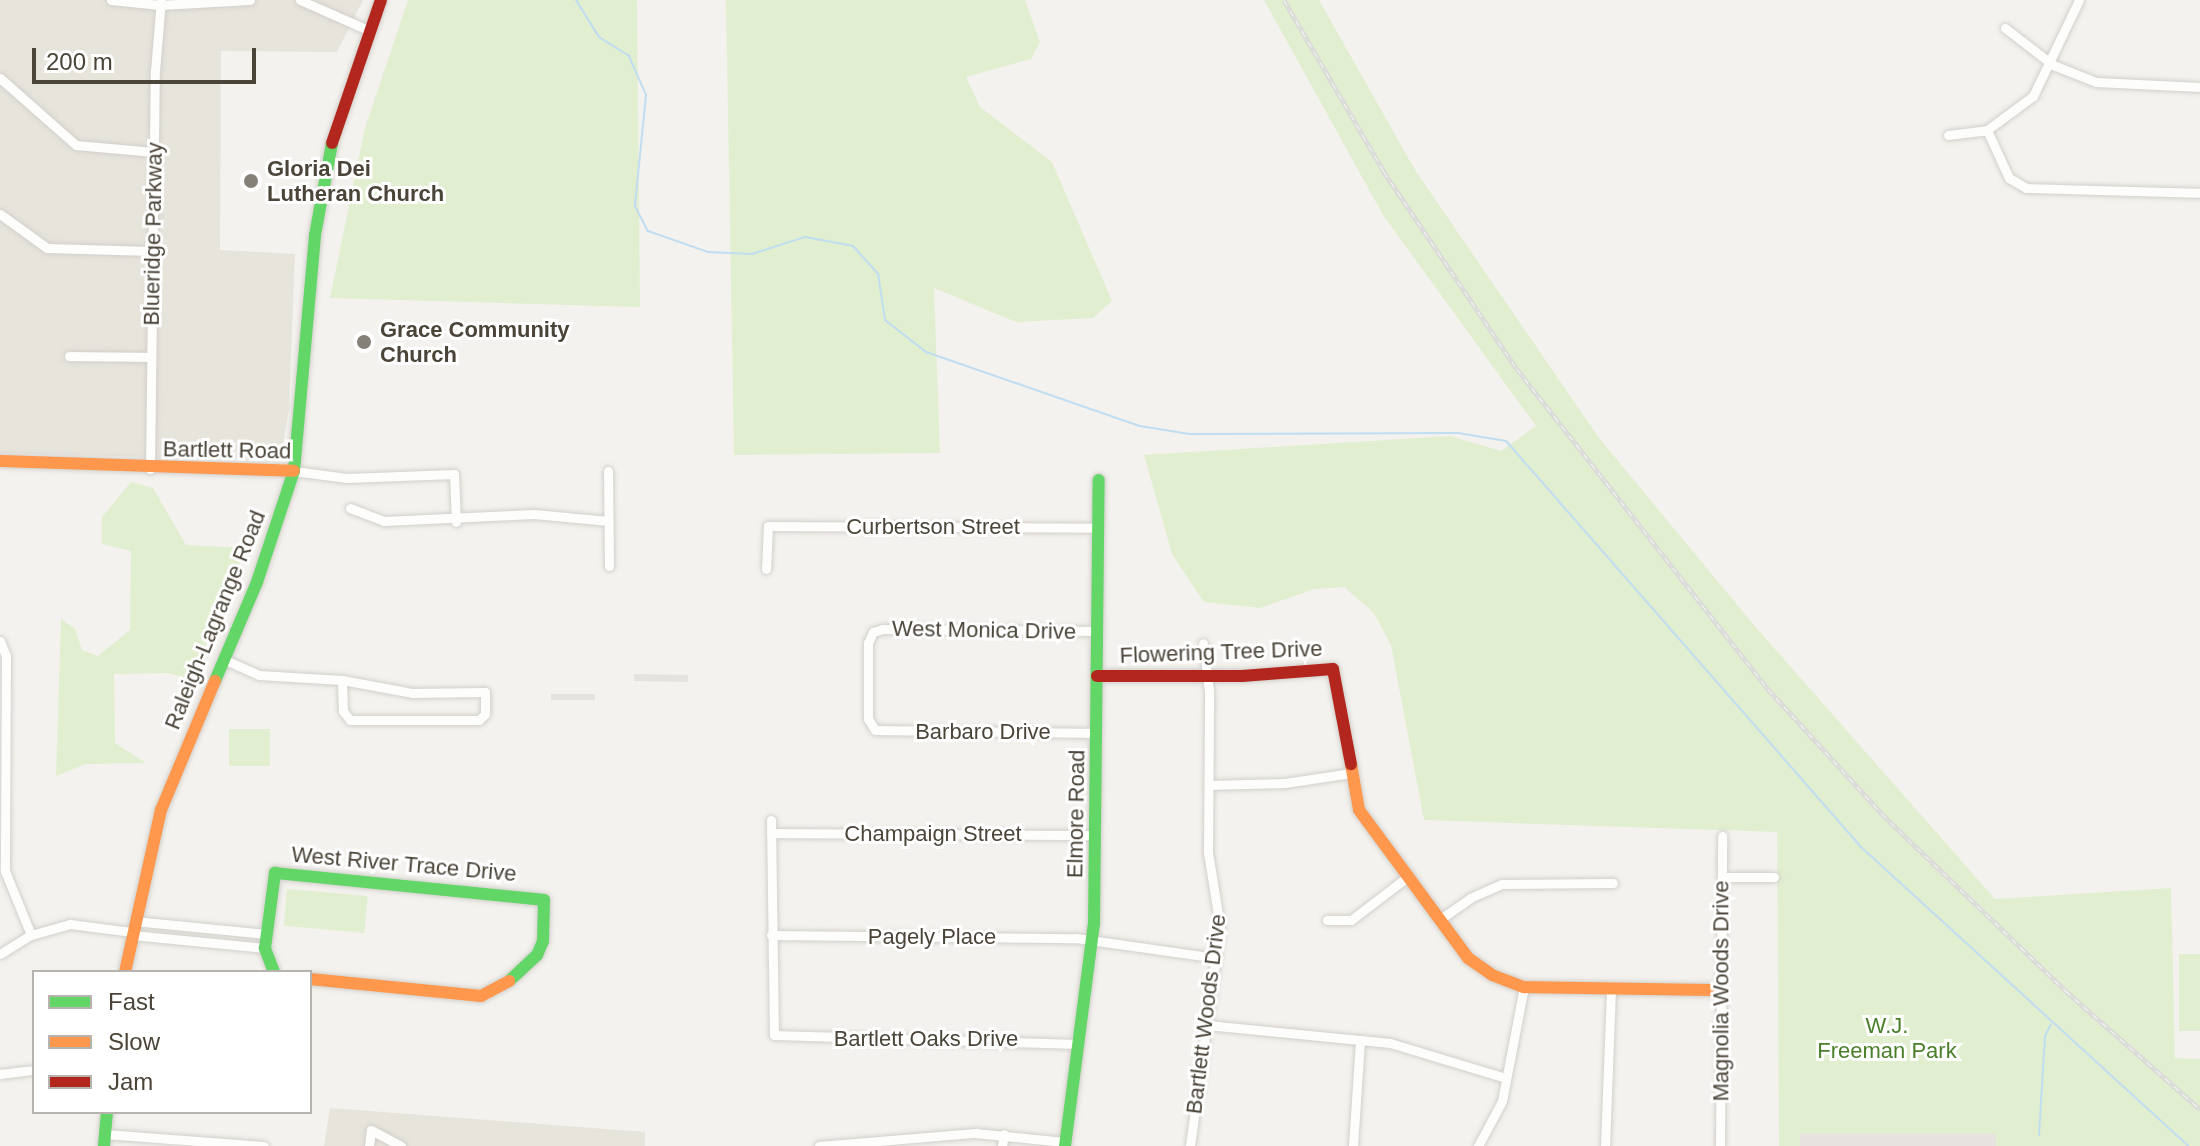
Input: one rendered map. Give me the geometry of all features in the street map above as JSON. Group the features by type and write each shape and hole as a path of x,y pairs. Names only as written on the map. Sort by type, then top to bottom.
{"street":[{"path":"111,0 161,3 250,0"},
{"path":"300,0 368,30"},
{"name":"Raleigh-Lagrange Road","path":"125,970 161,810 257,582 294,471 303,413 315,235 335,129 381,0"},
{"path":"1948,135 1987,130 2033,96 2053,65 2079,0"},
{"name":"Blueridge Parkway","path":"150,469 154,152 161,3"},
{"path":"2005,28 2053,65 2096,82 2130,87 2200,87"},
{"path":"0,78 76,145 154,152"},
{"path":"1987,130 2009,178 2026,188 2200,193"},
{"path":"0,214 47,248 152,251"},
{"path":"69,356 151,357"},
{"name":"Bartlett Road","path":"0,461 150,469 294,471 347,478 454,474 456,522"},
{"path":"608,471 609,566"},
{"name":"Elmore Road","path":"1065,1144 1092,940 1096,835 1099,480"},
{"path":"350,508 376,520 456,522 525,514 609,521"},
{"name":"Curbertson Street","path":"766,569 768,526 1098,528"},
{"name":"West Monica Drive","path":"871,727 868,643 876,630 1098,631"},
{"path":"2,641 5,871 31,935"},
{"name":"Bartlett Woods Drive","path":"1193,1146 1220,912 1208,852 1209,785 1203,643"},
{"path":"223,659 259,675 342,680 412,693 485,692 485,714 479,720 350,720 343,711 342,680"},
{"name":"Flowering Tree Drive","path":"1097,676 1333,669 1351,773 1366,825 1468,958 1492,975 1524,987 1721,990"},
{"name":"Barbaro Drive","path":"871,727 1097,733"},
{"path":"1209,785 1285,783 1351,773"},
{"path":"771,820 771,935"},
{"name":"Champaign Street","path":"771,833 1096,835"},
{"name":"Magnolia Woods Drive","path":"1720,1146 1722,836"},
{"name":"West River Trace Drive","path":"266,934 275,873 535,895 546,906 543,946 504,986 481,996 312,979"},
{"path":"1722,877 1774,877"},
{"path":"1327,920 1351,920 1406,878"},
{"path":"1439,920 1470,898 1502,884 1613,883"},
{"path":"0,954 31,935 76,924 133,929 203,929 266,934 265,948 273,970"},
{"path":"133,929 201,942 265,948"},
{"path":"201,942 203,929"},
{"name":"Pagely Place","path":"771,935 1092,940 1216,958"},
{"name":"Bartlett Oaks Drive","path":"771,935 774,1035 1079,1044"},
{"path":"1478,1146 1498,1113 1524,987"},
{"path":"1605,1146 1611,989"},
{"path":"1207,1025 1396,1044 1506,1078"},
{"path":"1353,1146 1360,1041"},
{"path":"0,1074 32,1070"},
{"path":"107,1114 105,1140 264,1146"},
{"path":"369,1146 371,1130 401,1146"},
{"path":"1002,1146 1004,1134"},
{"path":"819,1146 908,1143 1004,1134 1065,1144"}],"shaded area":[{"path":"0,0 363,0 337,52 221,51 220,250 295,254 289,408 282,450 270,460 0,453"},
{"path":"634,674 688,675 688,682 634,681"},
{"path":"551,694 595,694 595,700 551,700"},
{"path":"330,1108 645,1132 645,1146 324,1146"},
{"path":"1800,1134 1996,1134 1996,1146 1800,1146"}],"green space":[{"path":"408,0 637,0 640,307 330,298 365,128"},
{"path":"726,0 1025,0 1040,42 1031,59 966,77 980,107 1052,162 1112,301 1093,318 1016,322 934,288 940,453 734,455"},
{"name":"W.J. Freeman Park","path":"1264,0 1319,0 1415,170 1599,438 1753,624 1995,899 2171,888 2175,1058 2200,1059 2200,1146 1779,1146 1777,832 1424,820 1391,645 1374,613 1344,587 1314,589 1260,608 1204,602 1172,554 1144,455 1450,436 1501,451 1536,426 1383,215"},
{"path":"131,482 153,488 186,545 246,548 192,679 167,673 114,674 115,743 146,763 86,764 56,776 61,619 75,629 82,650 98,656 130,630 131,551 102,544 102,517"},
{"path":"229,729 270,729 270,766 229,766"},
{"path":"287,889 368,896 364,933 284,926"},
{"path":"2179,954 2200,954 2200,1031 2179,1031"}],"waterway":[{"path":"576,0 599,37 629,56 646,95 635,206 648,231 708,252 752,254 805,237 853,246 878,274 885,320 926,352 1140,426 1189,434 1458,433 1506,441 1861,847 2188,1146"},
{"path":"2039,1135 2045,1036 2051,1024"}],"railway":[{"path":"1284,0 1384,172 1517,369 1768,689 1882,814 2066,991 2200,1109"}],"traffic: fast":[{"path":"215,681 257,582 294,471 315,235 332,143"},
{"path":"1065,1146 1094,924 1099,480"},
{"path":"273,970 265,948 275,873 544,900 543,941 537,955 509,981"},
{"path":"104,1146 107,1114"}],"traffic: slow":[{"path":"0,461 294,471"},
{"path":"125,970 161,810 215,681"},
{"path":"1351,764 1359,810 1468,958 1492,975 1524,987 1721,990"},
{"path":"312,979 481,996 509,981"}],"traffic: jam":[{"path":"332,143 381,0"},
{"path":"1097,676 1242,676 1333,669 1351,764"}],"place":[{"name":"Gloria Dei Lutheran Church","path":"251,181"},
{"name":"Grace Community Church","path":"364,342"}]}
